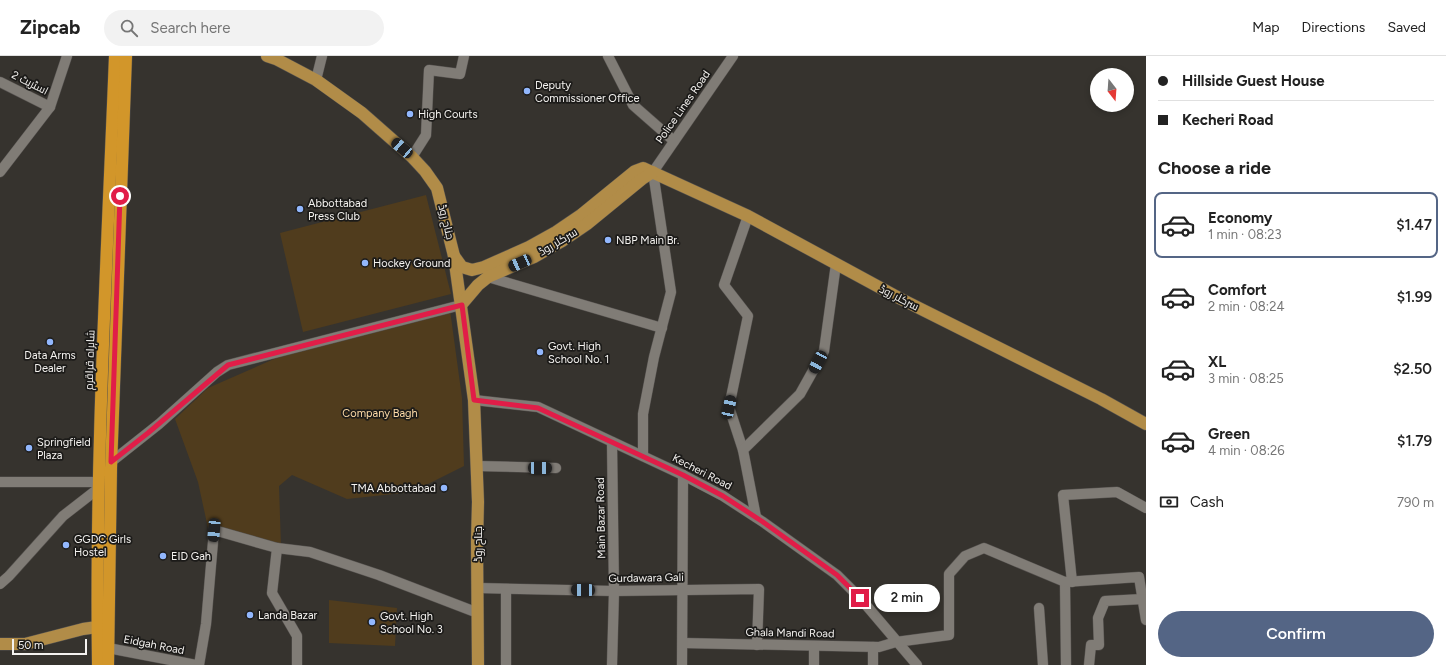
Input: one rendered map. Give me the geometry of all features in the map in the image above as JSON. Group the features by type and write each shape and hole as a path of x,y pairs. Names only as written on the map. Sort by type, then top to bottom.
{"highway":[{"name":"شاہراہ قراقرم","path":"98,665 99,485 115,56"},
{"path":"108,665 111,462 126,56"}],"main road":[{"name":"جناح روڈ","path":"267,56 276,59 316,80 362,113 412,157 425,171 437,188 457,273 474,400 478,502 478,665"},
{"name":"سرکلر روڈ","path":"462,305 486,272 534,256 562,241 587,224 642,179 653,172 748,216 901,299 1101,399 1146,424"},
{"path":"454,256 462,267 486,272"},
{"path":"457,273 466,277 486,272"},
{"path":"0,644 25,644 83,629 98,627"}],"street":[{"path":"0,172 50,107 67,56"},
{"path":"316,80 322,56"},
{"path":"412,157 426,135 429,70 460,74 464,56"},
{"path":"608,56 633,104 674,141"},
{"name":"Police Lines Road","path":"653,172 733,56"},
{"name":"اسٹریٹ 2","path":"0,82 50,107"},
{"path":"643,456 643,414 654,357 671,292 653,172"},
{"path":"748,216 724,285 748,316 729,407 743,450 756,517"},
{"path":"743,450 800,394 824,351 836,264"},
{"path":"486,272 662,328"},
{"path":"111,462 153,428 217,372 228,365 462,305"},
{"name":"Kecheri Road","path":"474,400 538,408 559,416 683,475 723,496 756,517 837,575 860,598 916,665"},
{"name":"Main Bazar Road","path":"612,442 614,591 612,665"},
{"path":"477,466 556,468"},
{"path":"682,665 683,475"},
{"path":"0,482 99,485"},
{"path":"0,584 63,516 99,485"},
{"path":"1066,665 1068,582 1063,495 1117,492 1146,508"},
{"path":"197,665 206,624 214,530 277,548 310,552 379,574 478,613"},
{"path":"277,548 272,593 296,636 297,665"},
{"name":"Ghala Mandi Road","path":"683,643 879,647 896,642 949,635 949,574 965,556 984,548 1068,582"},
{"path":"1068,582 1139,577 1146,620"},
{"name":"Gurdawara Gali","path":"478,588 614,591 759,589 758,645"},
{"path":"506,589 506,665"},
{"path":"1089,665 1091,645 1099,645 1098,618 1105,601 1143,599"},
{"path":"1039,608 1042,665"},
{"path":"814,646 814,665"},
{"path":"873,647 873,665"},
{"name":"Eidgah Road","path":"108,648 197,665"}],"green space":[{"name":"Hockey Ground","path":"426,195 451,294 303,332 280,233"},
{"name":"Company Bagh","path":"450,310 462,398 464,466 412,492 347,499 292,475 279,486 281,546 208,528 198,482 175,419 208,388 297,349"},
{"path":"329,600 397,608 395,646 329,643"}],"place":[{"name":"Deputy Commissioner Office","path":"527,91"},
{"name":"High Courts","path":"410,114"},
{"name":"Abbottabad Press Club","path":"300,209"},
{"name":"NBP Main Br.","path":"608,240"},
{"name":"Hockey Ground","path":"365,263"},
{"name":"Data Arms Dealer","path":"50,342"},
{"name":"Govt. High School No. 1","path":"540,352"},
{"name":"Springfield Plaza","path":"29,448"},
{"name":"TMA Abbottabad","path":"444,488"},
{"name":"GGDC Girls Hostel","path":"66,545"},
{"name":"EID Gah","path":"163,556"},
{"name":"Landa Bazar","path":"250,615"},
{"name":"Govt. High School No. 3","path":"372,622"}],"route":[{"path":"120,196 111,462 148,433 217,372 228,365 462,305 474,400 538,408 559,416 683,475 723,496 815,558 837,575 860,598"}]}
